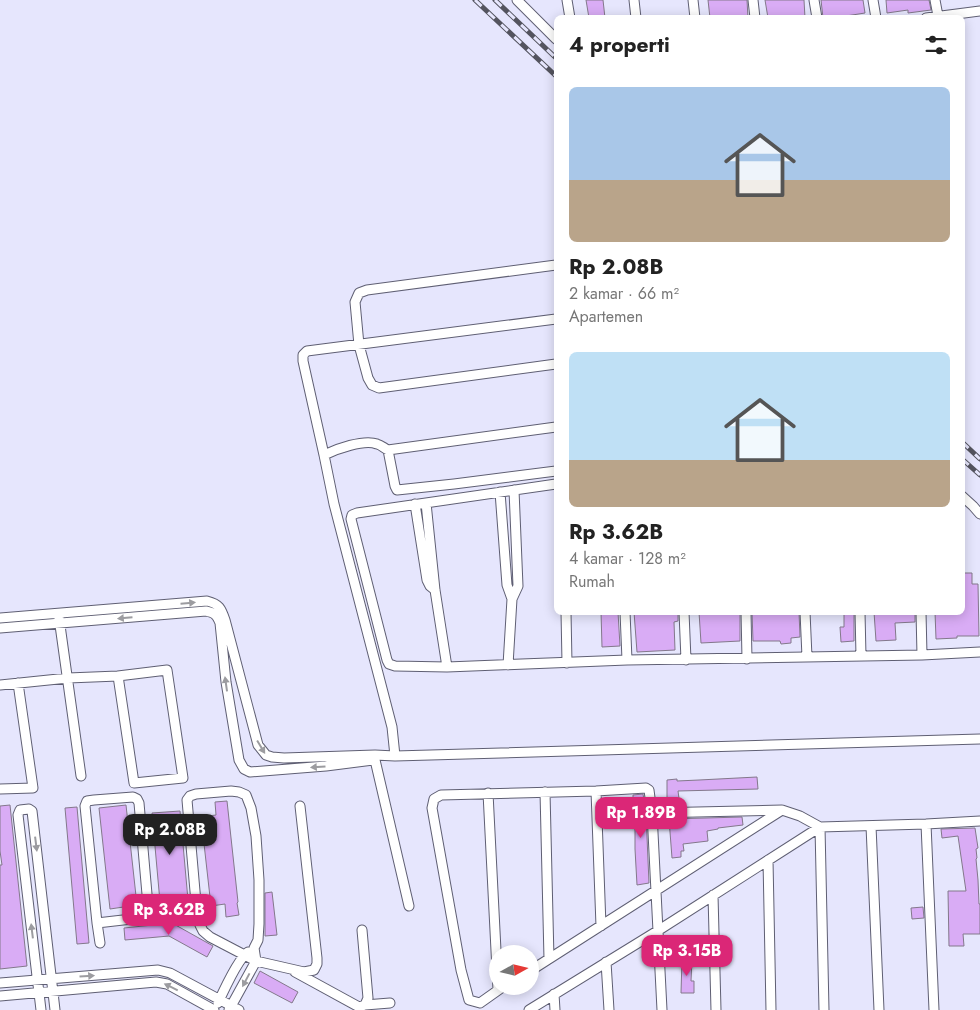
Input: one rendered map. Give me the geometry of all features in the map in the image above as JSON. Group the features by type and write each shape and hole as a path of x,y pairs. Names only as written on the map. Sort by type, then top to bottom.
{"street":[{"path":"517,0 554,37"},
{"path":"567,0 570,15"},
{"path":"634,0 636,15"},
{"path":"692,0 694,15"},
{"path":"753,0 756,15"},
{"path":"814,0 816,15"},
{"path":"873,0 876,15"},
{"path":"935,0 938,15"},
{"path":"946,15 980,11"},
{"path":"554,265 367,290 359,293 355,302 359,345 368,378 372,385 379,388 554,364"},
{"path":"395,756 392,727 334,504 302,361 304,355 307,351 554,319"},
{"path":"324,455 339,448 359,444 376,443 388,450 554,427"},
{"path":"388,450 397,490 554,471"},
{"path":"554,484 352,514 351,519 389,664 395,666 447,667 627,660 747,659 980,652"},
{"path":"508,665 512,599 518,586 514,490"},
{"path":"500,492 506,585 512,599"},
{"path":"965,498 980,514"},
{"path":"426,503 435,590 447,667"},
{"path":"415,504 427,580 435,590"},
{"path":"0,618 213,602 222,610 254,732 258,745 266,755 284,758 375,755 379,758 409,906"},
{"path":"0,628 206,611 214,612 220,623 226,682 239,760 244,769 250,772 317,767 395,756 980,739"},
{"path":"58,613 81,776"},
{"path":"566,615 568,663"},
{"path":"625,615 627,660"},
{"path":"684,615 686,660"},
{"path":"746,615 747,659"},
{"path":"805,615 807,657"},
{"path":"860,615 861,656"},
{"path":"920,615 922,655"},
{"path":"0,684 118,676 167,670 183,778 134,783 118,676"},
{"path":"0,789 32,788 18,683"},
{"path":"494,995 482,1007 470,1000 461,970 432,808 434,799 441,795 646,788 649,790 652,813 662,1010"},
{"path":"0,996 156,982 167,984 214,1010 245,954 254,948 258,940 260,924 256,836 251,808 246,795 231,791 196,794 190,796 187,800 197,914 200,926 210,937 245,954 256,961 304,972 314,970 317,964 300,806"},
{"path":"596,791 602,926"},
{"path":"546,792 549,959"},
{"path":"488,793 498,945"},
{"path":"100,943 85,806 87,801 133,797 137,799 139,803 149,917"},
{"path":"42,1010 18,815 20,810 29,809 32,812 55,1010"},
{"path":"652,813 782,810 800,816 820,827 980,821"},
{"path":"539,965 782,810"},
{"path":"926,824 934,1010"},
{"path":"871,826 879,1010"},
{"path":"529,1010 820,827"},
{"path":"820,827 824,1010"},
{"path":"768,860 771,1010"},
{"path":"713,895 716,1010"},
{"path":"97,923 197,914"},
{"path":"362,930 368,998 365,1005"},
{"path":"0,983 158,970 170,973 219,999 233,1009 256,961 254,948"},
{"path":"606,962 609,1010"},
{"path":"286,968 359,1007 390,1003"},
{"path":"554,994 555,1010"}],"building":[{"path":"586,0 603,0 605,15 588,15"},
{"path":"708,0 747,0 748,15 710,15"},
{"path":"765,0 804,0 805,15 768,15"},
{"path":"821,0 863,0 865,13 823,15"},
{"path":"886,0 929,0 931,10 908,13 908,10 887,13"},
{"path":"965,573 972,573 972,584 978,584 979,636 957,636 957,638 936,639 935,615 965,615"},
{"path":"601,615 618,615 620,646 602,647"},
{"path":"634,615 678,615 678,621 674,622 675,650 637,652"},
{"path":"699,615 740,615 740,641 701,643"},
{"path":"752,615 799,615 800,637 791,638 791,643 781,644 780,641 753,641"},
{"path":"844,615 854,615 854,641 841,642 840,627 844,627"},
{"path":"874,615 915,615 915,622 895,623 896,640 876,641"},
{"path":"757,777 758,789 678,791 680,806 667,806 667,780"},
{"path":"643,794 646,814 649,883 637,885 635,825 633,825 633,814 630,814 633,795"},
{"path":"227,801 239,915 226,917 225,904 211,906 201,817 216,815 215,802"},
{"path":"10,805 27,966 0,969 0,865 2,865 0,851 0,806"},
{"path":"126,805 137,905 110,909 99,808"},
{"path":"77,807 89,943 77,944 65,808"},
{"path":"180,811 188,900 160,902 152,813"},
{"path":"742,817 743,825 707,831 708,841 683,844 684,851 681,851 681,857 672,858 669,819"},
{"path":"975,828 978,848 976,849 976,859 980,904 980,934 963,934 964,946 949,946 948,891 966,891 958,836 942,838 941,829"},
{"path":"272,892 277,935 265,936 265,893"},
{"path":"923,907 924,918 912,919 911,908"},
{"path":"172,923 213,946 207,957 169,936 125,940 124,928"},
{"path":"682,959 692,960 691,981 694,981 694,993 681,993"},
{"path":"260,971 298,992 292,1003 254,983"}],"railway":[{"path":"475,0 554,74"},
{"path":"495,0 554,56"},
{"path":"965,445 980,459"},
{"path":"965,462 980,475"}]}
